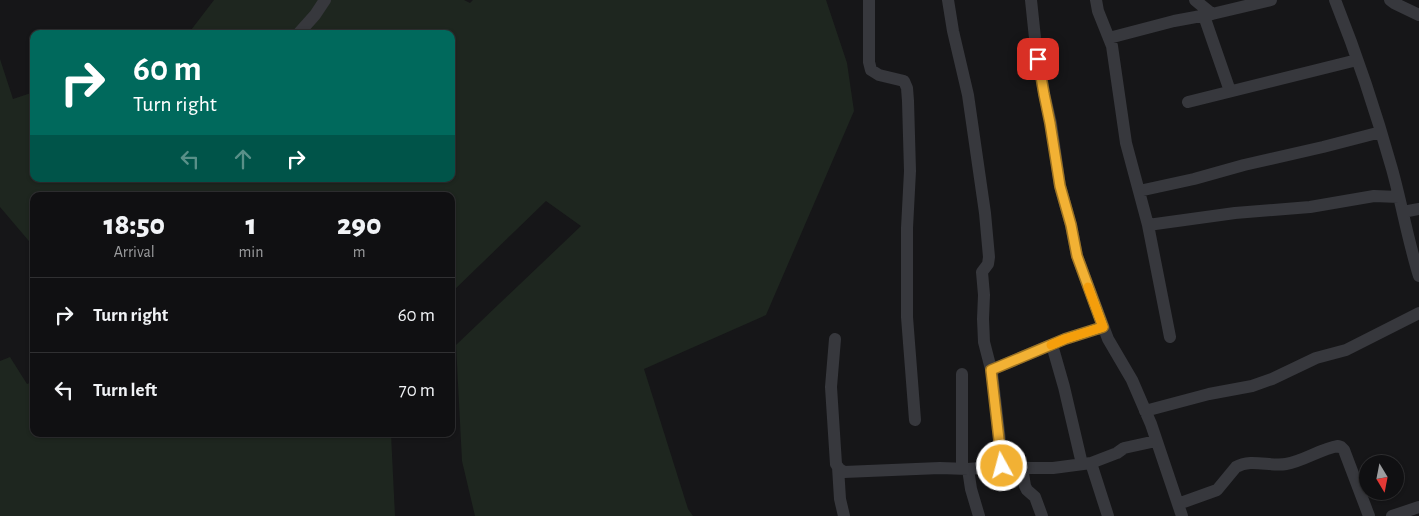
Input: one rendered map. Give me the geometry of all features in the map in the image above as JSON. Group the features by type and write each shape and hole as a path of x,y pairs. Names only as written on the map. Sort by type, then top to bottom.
{"street":[{"path":"302,30 325,0"},
{"path":"869,0 869,62 871,70 879,75 904,81 907,88 910,171 906,278 915,420"},
{"path":"948,0 968,95 985,213 989,256 988,264 982,272 984,342 991,370 1002,466"},
{"path":"1031,0 1035,38 1060,186 1077,256 1108,339 1132,380 1146,411 1180,510 1217,490 1240,464 1287,464 1338,446 1344,450 1370,516"},
{"path":"1096,0 1098,11 1112,46 1126,143 1148,225 1170,336"},
{"path":"1195,0 1208,15 1230,91"},
{"path":"1109,38 1174,21 1271,0"},
{"path":"1335,0 1348,32 1381,132 1403,212 1410,248 1419,276"},
{"path":"1390,0 1419,16"},
{"path":"1188,102 1357,60"},
{"path":"1139,190 1194,179 1381,132"},
{"path":"1148,225 1310,207 1374,196 1399,197"},
{"path":"1403,212 1419,209"},
{"path":"1146,411 1218,392 1252,386 1272,379 1316,358 1346,350 1419,313"},
{"path":"991,370 1065,339 1103,327"},
{"path":"835,339 831,397 836,464 844,516"},
{"path":"1052,345 1087,464 1108,516"},
{"path":"962,374 965,469 979,516"},
{"path":"838,468 844,472 940,468 965,469 1002,466 1053,468 1087,464 1112,456 1130,446 1156,441"},
{"path":"1022,467 1025,486 1034,497 1042,516"},
{"path":"1392,516 1419,506"}],"shaded area":[{"path":"214,0 464,0 470,3 473,0 826,0 847,63 854,111 766,315 644,369 688,509 693,516 475,516 462,461 456,345 581,226 546,201 455,289 455,192 30,192 30,242 0,207 0,59 13,99 30,93 30,182 455,182 455,30 191,30"},
{"path":"10,357 27,384 30,383 30,437 391,437 395,516 0,516 0,361"}],"slow traffic":[{"path":"1051,345 1103,327 1088,287"}],"route":[{"path":"1002,466 991,370 1065,339 1103,327 1077,256 1060,186 1038,59"}]}
